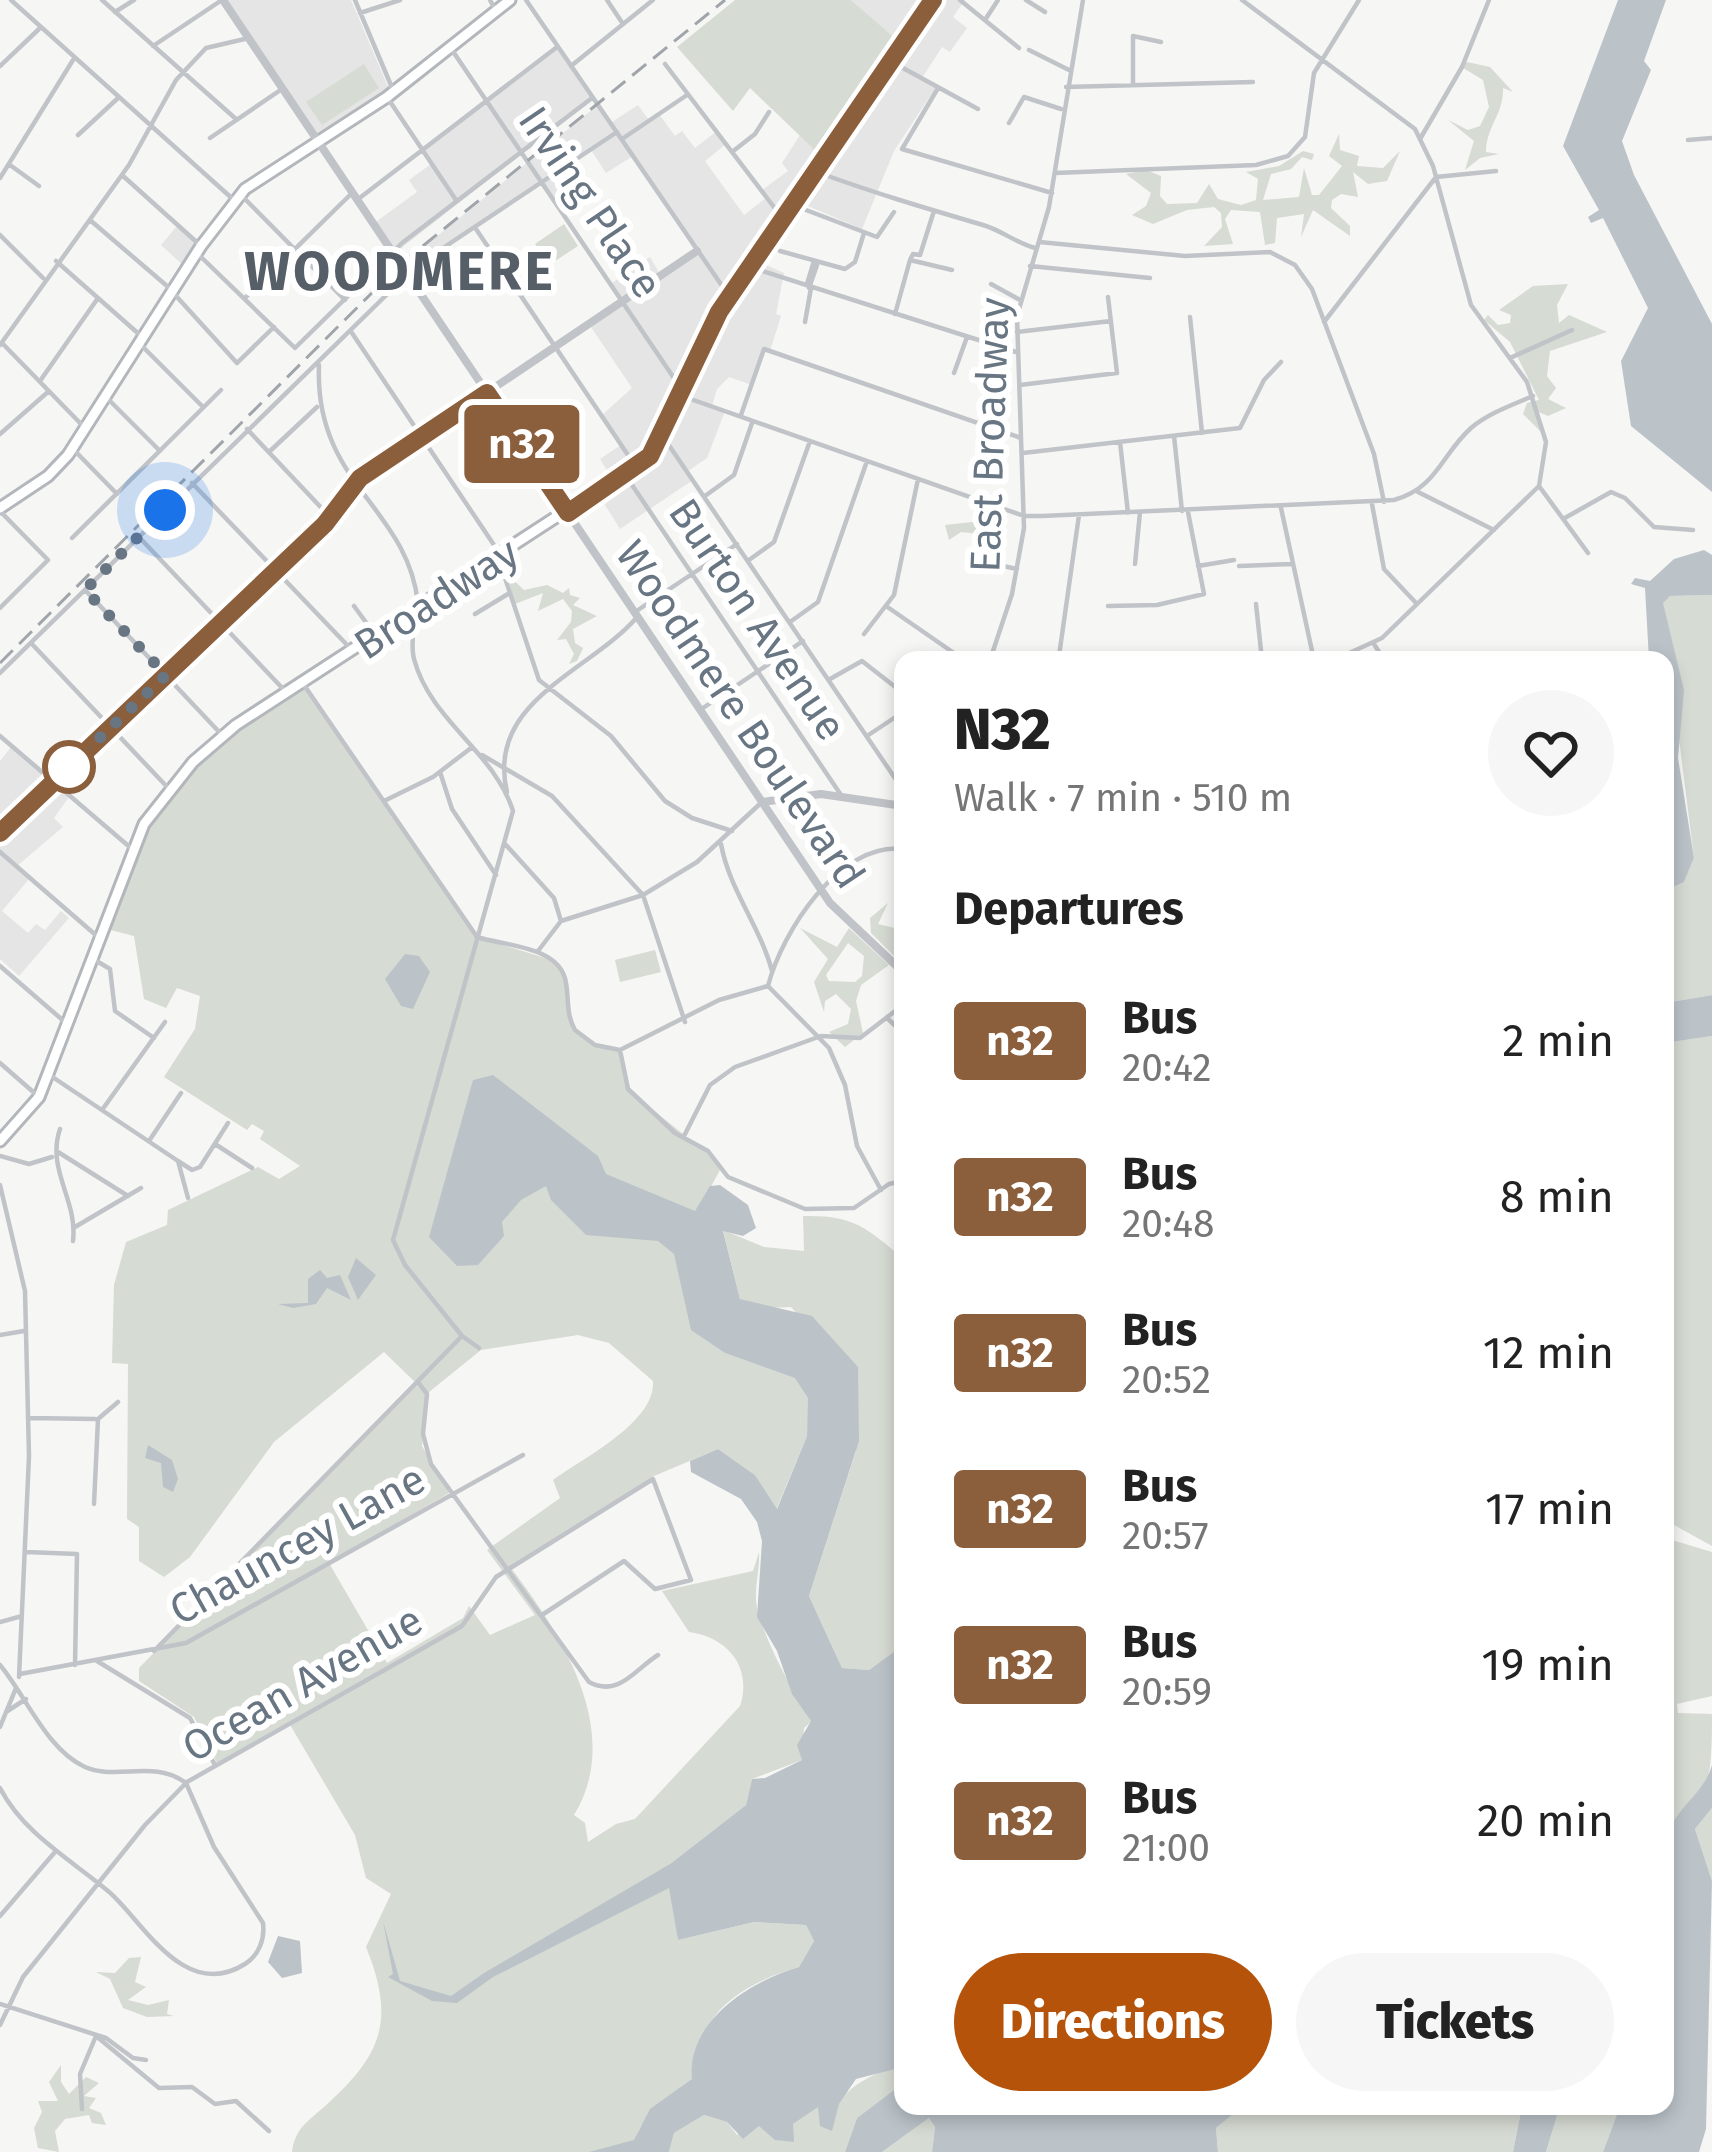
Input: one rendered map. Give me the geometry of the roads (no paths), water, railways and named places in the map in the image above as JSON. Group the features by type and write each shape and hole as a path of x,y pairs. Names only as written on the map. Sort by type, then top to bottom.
{"main road":[{"path":"0,510 48,476 73,448 199,249 238,198 390,93 450,47 493,5 510,0"},
{"name":"Broadway","path":"0,1140 39,1096 132,849 170,790 222,735 637,468 662,435 729,296 932,0"}],"street":[{"path":"11,0 149,127 238,198 345,300"},
{"path":"102,0 236,119"},
{"path":"116,12 134,0"},
{"path":"153,46 222,0"},
{"name":"Woodmere Boulevard","path":"222,0 823,891 894,963"},
{"path":"355,0 390,93 456,200"},
{"path":"360,13 400,0"},
{"path":"526,0 729,296"},
{"path":"607,0 623,24"},
{"path":"571,66 653,0"},
{"path":"960,0 1019,48"},
{"path":"985,20 998,0"},
{"path":"1026,0 1045,12"},
{"name":"East Broadway","path":"992,651 1017,569 1024,516 1016,352 1020,299 1052,194 1061,109 1083,0"},
{"path":"1243,0 1399,113 1420,139 1436,177 1471,305 1533,396 1546,449 1539,486 1374,644 1356,651"},
{"path":"1055,173 1281,160 1305,137 1309,88 1359,0"},
{"path":"1420,139 1462,67 1489,0"},
{"path":"0,66 40,27"},
{"path":"86,429 1,343 43,278 122,176 182,73 206,48 249,38"},
{"path":"1133,85 1132,38 1161,42"},
{"path":"245,298 355,196 557,46"},
{"name":"Irving Place","path":"450,47 681,393"},
{"path":"1028,50 1069,70"},
{"path":"0,178 73,59"},
{"path":"892,62 978,110"},
{"path":"665,64 784,219"},
{"path":"1066,87 1253,82"},
{"path":"210,138 282,88"},
{"path":"938,88 902,149 1052,194"},
{"path":"622,139 688,94"},
{"path":"1009,123 1027,97 1061,109"},
{"path":"122,176 295,348 393,252 592,98"},
{"path":"78,135 117,99"},
{"path":"733,152 755,134 769,112"},
{"path":"0,674 408,275 617,132"},
{"path":"1688,140 1712,138"},
{"path":"9,164 39,186"},
{"path":"1324,322 1436,177 1496,171"},
{"path":"817,172 934,214 989,226 1006,240 1184,256 1270,252 1304,274 1374,454 1384,502"},
{"path":"806,210 864,233 883,235 893,212"},
{"path":"895,314 910,260 920,255 934,214"},
{"path":"90,220 237,363 274,327"},
{"path":"475,227 637,468"},
{"path":"780,250 851,267 864,233"},
{"path":"0,235 43,278"},
{"path":"0,833 276,571 330,517 355,483 697,251"},
{"path":"910,260 952,270"},
{"path":"56,261 203,407"},
{"path":"805,322 816,262"},
{"path":"1030,266 1150,278"},
{"path":"750,267 1016,352"},
{"path":"991,284 1020,299"},
{"path":"1018,386 1117,373 1108,297"},
{"path":"40,382 98,298"},
{"path":"1190,316 1202,433"},
{"path":"1016,332 1111,321"},
{"path":"1510,358 1572,330"},
{"path":"351,332 497,558 533,670 548,688 611,736 664,801 692,818 732,831"},
{"path":"954,373 968,337"},
{"path":"741,417 764,349 1021,438"},
{"path":"319,362 319,405 330,447 408,562 416,610 416,664 453,731 471,748 552,796 643,895 685,1022"},
{"path":"1023,453 1244,426 1264,380 1281,362"},
{"path":"73,538 221,390"},
{"path":"0,434 49,391"},
{"path":"681,393 1024,516 1372,505 1418,492 1469,430 1533,396"},
{"path":"107,398 160,451"},
{"path":"269,452 319,405"},
{"path":"705,496 734,475 753,421"},
{"path":"247,428 330,517"},
{"path":"662,435 894,776"},
{"path":"1108,606 1157,605 1204,594 1174,436"},
{"path":"749,560 775,542 810,441"},
{"path":"1120,442 1128,513"},
{"path":"73,448 117,494"},
{"path":"790,622 818,602 867,461"},
{"name":"Burton Avenue","path":"626,476 841,795"},
{"path":"864,634 886,606 903,566 918,479"},
{"path":"192,483 353,652"},
{"path":"1539,486 1588,553"},
{"path":"1418,492 1494,530"},
{"path":"1563,519 1596,496 1618,494 1654,526 1693,530"},
{"path":"1372,505 1384,568 1417,604"},
{"path":"1281,508 1312,651"},
{"path":"0,510 48,560 0,608"},
{"path":"1136,564 1141,512"},
{"path":"1060,651 1079,515"},
{"path":"139,537 287,693"},
{"path":"479,1348 462,1336 393,1244 513,819 504,765 517,725 570,667 621,636 636,614 737,544"},
{"path":"970,559 1017,569"},
{"path":"1198,566 1293,564"},
{"path":"85,590 222,735"},
{"path":"475,614 508,594"},
{"path":"1256,604 1261,651"},
{"path":"354,606 376,636"},
{"path":"886,606 951,651"},
{"path":"700,710 803,641"},
{"path":"31,643 170,790"},
{"path":"1374,644 1378,651"},
{"path":"829,680 862,661 894,686"},
{"path":"302,683 477,937 538,951 564,974 574,1030 595,1045 620,1050 685,1022 719,1000 768,986"},
{"path":"867,736 894,718"},
{"path":"0,736 132,849"},
{"path":"384,802 440,772 471,748"},
{"path":"482,755 508,797"},
{"path":"440,772 452,809 496,875"},
{"path":"538,951 561,921 643,895 721,844 762,802 841,795 894,804"},
{"path":"721,844 730,879 760,933 772,971"},
{"path":"506,845 554,898 561,921"},
{"path":"768,986 772,971 823,891 865,856 894,851"},
{"path":"0,852 98,937"},
{"path":"90,959 110,970 115,1011 154,1038"},
{"path":"0,966 66,1023"},
{"path":"768,986 821,1036 845,1085 857,1146 881,1190"},
{"path":"684,1136 715,1080 764,1054 821,1036 860,1037 894,1013"},
{"path":"887,1018 894,1025"},
{"path":"102,1110 165,1022"},
{"path":"620,1050 628,1090 707,1151 728,1177 799,1208 854,1208 894,1185"},
{"path":"0,1063 39,1096"},
{"path":"48,1074 193,1169 200,1167 228,1124"},
{"path":"149,1142 181,1094"},
{"path":"60,1129 54,1155 75,1227 73,1241"},
{"path":"215,1144 252,1168"},
{"path":"0,1156 29,1164 65,1152 128,1196"},
{"path":"178,1161 188,1198"},
{"path":"0,1185 24,1281 29,1418 20,1674 0,1727"},
{"path":"75,1227 142,1188"},
{"path":"0,1335 26,1330"},
{"path":"154,1651 462,1336"},
{"path":"418,1382 427,1394 425,1446 451,1493 589,1682 604,1688 618,1686 658,1655"},
{"path":"29,1418 98,1419 118,1402"},
{"path":"94,1504 98,1419"},
{"name":"Chauncey Lane","path":"20,1674 154,1651 206,1632 524,1455"},
{"name":"Ocean Avenue","path":"0,2025 22,1977 186,1784 461,1627 485,1586 652,1479 691,1580 655,1589 624,1561 542,1615"},
{"path":"24,1552 77,1554 74,1665"},
{"path":"0,1622 22,1616"},
{"path":"98,1661 190,1718 216,1766"},
{"path":"0,1665 62,1750 87,1768 151,1769 186,1784 214,1847 263,1924 263,1941 240,1966 221,1970 180,1962 150,1943 98,1884 18,1815 0,1788"},
{"path":"3,1710 26,1699"},
{"path":"0,1916 56,1851"},
{"path":"0,2004 96,2036 133,2058 146,2060"},
{"path":"82,2109 80,2074 96,2036"},
{"path":"96,2036 159,2088 188,2086 215,2104 236,2101 268,2131"}],"railway":[{"path":"0,663 402,263 725,0"}],"district":[{"name":"WOODMERE","path":"400,271"}]}
